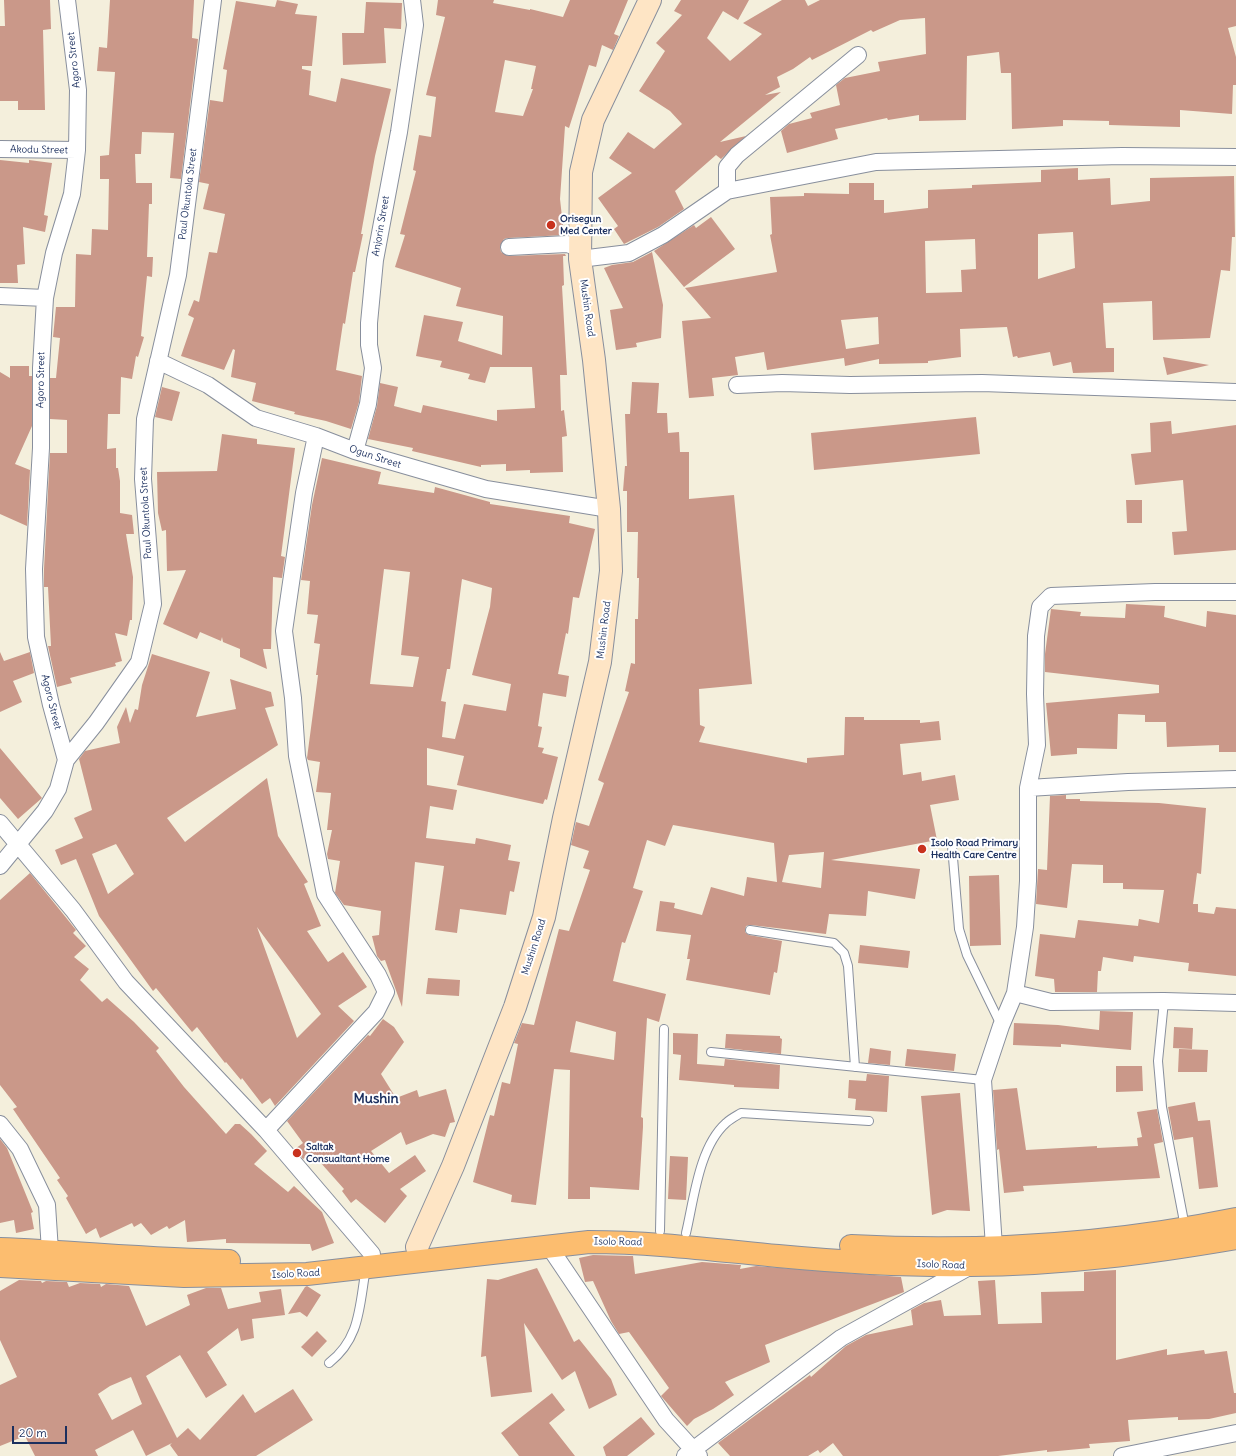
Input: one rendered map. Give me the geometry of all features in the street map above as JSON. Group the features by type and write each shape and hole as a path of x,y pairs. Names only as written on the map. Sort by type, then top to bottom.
{"main road":[{"name":"Mushin Road","path":"417,1247 453,1166 515,1007 544,917 564,818 600,662 611,571 609,509 594,360 580,254 581,172 593,120 650,0"},
{"name":"Isolo Road","path":"0,1266 184,1276 308,1274 369,1261 417,1247 616,1228 780,1242 946,1249 1031,1246 1138,1236 1186,1229 1236,1219"},
{"name":"Isolo Road","path":"0,1249 177,1260 233,1261 307,1259 369,1261 589,1242 636,1242 822,1259 971,1266 1100,1258 1172,1249 1236,1238"}],"street":[{"name":"Agoro Street","path":"66,760 51,705 36,637 34,569 41,448 41,368 45,298 54,253 72,194 77,150 78,90 67,0"},
{"name":"Paul Okuntola Street","path":"0,866 44,811 58,789 66,760 96,723 138,662 153,604 143,479 145,419 178,275 213,0"},
{"name":"Anjorin Street","path":"355,452 368,404 373,368 369,345 369,324 375,260 399,132 415,25 412,0"},
{"path":"726,192 727,167 737,155 858,55"},
{"name":"Akodu Street","path":"0,149 77,150"},
{"path":"509,247 567,244 580,254 629,253 663,235 726,192 876,162 1122,156 1236,157"},
{"path":"0,296 45,298"},
{"name":"Ogun Street","path":"158,361 208,384 256,418 316,436 355,452 486,489 609,509"},
{"path":"737,384 782,383 850,385 982,383 1236,392"},
{"path":"266,1130 376,1012 386,992 378,975 325,894 297,756 293,698 284,631 304,493 316,436"},
{"path":"994,1247 983,1080 1001,1026 1015,993 1025,927 1028,881 1028,788 1037,745 1035,694 1036,636 1040,607 1051,596 1155,592 1236,592"},
{"path":"1028,788 1128,782 1236,779"},
{"path":"0,823 73,910 126,982 266,1130 369,1261"},
{"path":"1015,993 1051,1002 1164,1001 1236,1003"},
{"path":"0,1124 20,1149 47,1205 50,1251"},
{"path":"548,1245 666,1420 692,1454 841,1338 971,1266"},
{"path":"1122,1456 1236,1433"}],"lane":[{"path":"952,846 959,929 968,955 1001,1026"},
{"path":"750,930 834,943 844,953 848,966 855,1067"},
{"path":"1164,1001 1158,1061 1162,1107 1186,1229"},
{"path":"660,1231 664,1029"},
{"path":"711,1052 983,1080"},
{"path":"686,1233 702,1163 716,1134 726,1122 741,1113 869,1121"},
{"path":"329,1363 341,1353 354,1332 369,1261"}],"building":[{"path":"4,0 50,0 51,29 43,30 45,110 18,110 18,101 0,101 0,26 5,26"},
{"path":"110,0 194,0 192,38 198,39 181,179 170,178 174,133 142,132 141,154 135,154 136,183 152,183 152,204 149,204 147,257 153,257 152,277 147,276 141,336 144,337 138,357 136,356 132,379 121,377 120,414 108,414 107,449 116,448 116,468 118,468 120,481 120,513 132,515 134,534 126,534 133,577 132,620 130,620 127,636 115,633 122,661 115,663 116,666 70,678 72,683 57,687 48,646 51,646 48,587 44,587 44,569 50,453 67,453 67,420 50,419 50,378 56,378 60,338 53,337 56,307 75,307 76,254 91,255 92,229 108,230 109,179 100,179 100,156 109,155 115,72 97,71 99,47 107,48"},
{"path":"277,0 298,4 295,14 317,16 312,66 302,66 302,69 311,71 309,95 336,102 341,78 391,89 375,156 361,234 363,234 355,272 353,272 336,370 362,376 359,402 351,429 252,401 256,383 231,377 235,350 233,349 224,370 181,356 194,318 188,315 194,300 199,302 209,252 217,253 225,214 203,209 209,184 199,182 210,100 223,102 227,70 223,69 236,1 275,7"},
{"path":"438,0 494,0 493,3 530,9 563,17 570,0 628,0 614,34 619,36 613,50 602,45 596,67 589,65 569,128 565,126 560,199 564,235 508,238 504,239 500,247 501,252 509,256 565,254 566,256 563,256 564,285 562,286 567,375 560,375 561,411 564,410 567,436 562,437 563,472 530,473 530,470 506,471 506,464 481,465 481,467 412,451 413,448 368,439 377,406 380,383 398,387 394,406 421,413 423,405 497,421 497,410 535,408 532,367 490,367 485,383 468,379 470,374 440,367 442,361 416,356 424,315 463,322 458,341 502,355 503,316 456,306 461,288 395,267 405,235 400,234 416,171 413,170 419,135 431,137 436,97 426,95 445,17 436,15","holes":["505,60 536,66 531,89 533,89 523,116 495,112"]},
{"path":"681,0 749,0 738,20 723,11 707,38 730,61 762,34 743,23 782,0 805,0 808,6 820,0 1236,0 1236,26 1228,28 1236,57 1236,85 1233,85 1232,114 1180,110 1180,127 1109,125 1109,121 1063,120 1063,126 1012,129 1011,73 1001,73 999,52 967,56 966,120 919,121 919,115 888,120 887,118 835,129 838,139 787,153 781,131 789,124 812,118 810,113 840,105 836,85 845,78 880,71 878,62 926,54 925,18 900,20 873,32 871,30 812,60 810,57 793,69 777,77 780,87 765,95 781,92 720,142 746,136 721,159 716,155 675,191 684,209 658,227 624,244 614,229 618,226 598,198 632,173 609,158 628,132 654,149 682,124 670,111 639,91 665,51 656,43 682,15 674,11"},
{"path":"366,2 402,3 401,29 384,28 386,63 343,65 342,33 364,33"},
{"path":"0,160 29,163 29,160 52,163 44,215 48,216 45,232 23,227 25,264 17,265 18,283 0,283"},
{"path":"1078,168 1078,180 1110,178 1111,205 1150,201 1150,178 1234,176 1235,237 1232,237 1230,271 1221,270 1210,338 1153,340 1152,301 1103,303 1106,348 1114,348 1114,372 1073,373 1071,362 1053,366 1050,352 1018,358 1017,356 1013,357 1007,327 960,329 961,357 928,361 928,363 879,364 879,359 845,366 844,358 767,370 764,352 735,357 738,375 712,378 714,396 689,398 682,321 711,318 685,288 777,272 770,235 772,234 770,197 804,196 804,193 849,194 849,183 874,183 874,200 884,200 884,213 928,208 928,190 972,188 972,185 1041,182 1041,170","holes":["1073,232 1075,268 1038,279 1038,234","975,239 976,269 961,270 962,292 926,293 925,241","878,317 879,344 846,349 841,320"]},
{"path":"711,217 735,249 684,287 654,251 694,225 696,228"},
{"path":"652,252 663,305 661,338 636,343 637,347 616,350 610,310 623,308 604,268 612,265 633,262"},
{"path":"1163,357 1209,365 1167,375"},
{"path":"10,366 29,366 29,376 32,376 32,426 15,464 30,470 27,526 0,514 0,372 10,378"},
{"path":"632,382 659,383 657,413 667,413 668,433 679,432 680,452 689,452 689,499 734,495 752,684 699,689 700,725 705,727 699,742 807,763 807,758 844,755 845,717 864,717 864,720 920,720 920,723 939,721 941,740 900,744 903,775 921,772 922,781 955,775 959,800 930,805 937,840 831,860 920,869 915,899 868,891 866,916 829,914 826,934 751,925 746,926 745,932 749,935 782,941 777,973 774,972 770,995 686,980 690,959 687,959 691,935 656,931 660,901 675,903 674,908 702,915 711,887 744,896 747,877 777,882 774,843 673,825 665,846 647,840 633,888 643,891 625,943 622,942 613,981 666,994 659,1022 647,1018 641,1117 643,1118 643,1127 639,1190 590,1187 590,1199 568,1199 570,1070 554,1069 536,1205 511,1202 512,1195 473,1182 490,1115 494,1116 502,1082 510,1084 518,1044 514,1043 522,1023 534,1025 559,929 569,931 590,870 583,868 589,851 571,845 576,822 589,826 604,783 598,780 629,692 625,691 631,663 635,664 635,619 638,619 639,578 637,578 638,532 627,532 627,491 623,491 625,466 627,466 625,414 630,414","holes":["824,852 821,888 782,882 789,855","576,1021 616,1032 614,1060 570,1052"]},
{"path":"162,387 180,392 172,421 155,417"},
{"path":"976,417 980,454 814,470 811,433"},
{"path":"1171,421 1172,434 1236,425 1236,550 1174,555 1172,532 1187,531 1183,480 1135,485 1131,454 1151,452 1150,423"},
{"path":"222,434 257,439 257,444 295,448 281,556 285,557 282,578 273,577 271,649 263,649 267,669 240,657 240,649 223,642 222,637 221,641 200,632 197,639 163,624 186,570 167,571 166,530 162,531 158,513 157,472 217,471"},
{"path":"322,458 381,472 378,484 434,493 435,487 490,502 490,504 570,516 569,523 595,529 579,598 573,597 568,634 566,633 558,674 569,676 566,697 543,693 538,726 542,727 538,747 544,748 542,753 558,757 547,800 545,799 543,804 457,785 464,756 427,748 427,785 457,790 453,810 430,806 426,838 475,844 476,838 511,845 508,860 520,862 514,892 510,891 506,915 460,909 457,933 435,930 444,866 415,862 402,1007 385,960 381,961 377,956 372,936 379,935 381,911 344,905 335,893 340,861 328,859 327,854 332,830 327,830 331,793 316,792 320,762 308,760 307,758 318,675 316,675 320,644 314,643 318,615 307,614 310,581 301,580 312,505","holes":["384,569 410,572 401,655 419,657 413,687 370,684","462,579 492,588 490,607 472,675 511,684 506,711 464,704 455,739 442,737 446,702 441,701 447,669 450,669"]},
{"path":"1126,500 1142,500 1142,523 1127,523"},
{"path":"1126,604 1165,606 1164,617 1206,627 1207,611 1236,615 1236,752 1219,752 1219,745 1167,747 1166,722 1145,722 1145,715 1118,714 1117,749 1077,748 1077,754 1051,756 1046,703 1159,693 1159,685 1045,672 1045,654 1051,609 1081,612 1080,616 1125,618"},
{"path":"0,652 4,661 30,652 34,673 13,681 22,702 0,712"},
{"path":"152,654 210,672 196,717 236,709 230,679 271,692 274,706 265,708 278,745 167,818 185,842 267,778 278,836 308,882 304,884 321,926 307,931 328,962 343,952 367,987 338,1006 354,1021 275,1106 270,1098 262,1104 242,1078 241,1080 226,1062 225,1063 197,1027 192,1032 156,988 153,991 99,916 76,859 61,865 55,850 83,838 74,818 92,810 79,759 85,751 120,743 117,727 126,707 130,723 135,709 138,710 142,685","holes":["116,844 134,874 108,894 92,854","257,927 321,1014 297,1038"]},
{"path":"0,748 42,798 18,819 0,798"},
{"path":"1066,795 1066,799 1080,799 1080,801 1159,803 1206,808 1201,874 1197,873 1193,904 1198,904 1198,912 1214,914 1216,907 1236,909 1236,976 1188,971 1189,963 1134,956 1133,962 1103,957 1101,971 1098,971 1097,992 1055,992 1054,979 1035,976 1040,934 1075,938 1078,920 1138,926 1139,919 1159,923 1164,890 1123,889 1123,883 1103,883 1103,865 1072,864 1067,908 1036,904 1038,869 1047,870 1050,796"},
{"path":"30,873 76,930 73,933 86,946 74,957 89,969 80,980 102,1002 107,998 134,1022 159,1048 156,1051 184,1087 226,1134 235,1124 240,1124 251,1134 267,1151 254,1164 288,1192 294,1186 322,1212 334,1243 312,1251 310,1244 226,1243 226,1239 187,1242 185,1220 169,1229 167,1226 151,1235 141,1223 134,1227 132,1223 100,1238 96,1228 86,1234 66,1198 68,1196 57,1180 60,1178 13,1109 17,1107 0,1085 0,900"},
{"path":"999,875 1001,945 970,946 969,876"},
{"path":"860,945 910,951 908,968 858,963"},
{"path":"428,978 460,980 459,996 426,994"},
{"path":"1100,1011 1133,1012 1131,1050 1061,1044 1061,1047 1013,1045 1014,1023 1058,1025 1099,1030"},
{"path":"383,1019 394,1027 404,1042 381,1074 396,1098 417,1090 419,1097 446,1089 455,1122 450,1123 445,1137 433,1134 406,1145 401,1132 371,1151 389,1173 415,1155 426,1171 400,1189 407,1196 385,1223 356,1199 351,1203 342,1191 344,1189 312,1153 303,1159 295,1149 303,1143 287,1121 368,1035 370,1036"},
{"path":"1174,1027 1193,1028 1192,1049 1173,1048"},
{"path":"673,1033 698,1034 697,1064 724,1066 725,1059 780,1065 779,1089 734,1087 734,1085 679,1080 681,1055 673,1054"},
{"path":"726,1034 780,1036 782,1039 781,1054 725,1048"},
{"path":"870,1048 891,1051 890,1065 868,1063"},
{"path":"907,1049 956,1054 954,1071 905,1066"},
{"path":"1179,1049 1208,1050 1207,1072 1178,1072"},
{"path":"1116,1066 1142,1066 1143,1091 1116,1092"},
{"path":"867,1074 889,1076 887,1112 855,1110 856,1099 848,1098 849,1080 866,1081"},
{"path":"1017,1088 1026,1150 1097,1146 1097,1148 1138,1146 1137,1138 1142,1137 1137,1112 1157,1109 1163,1142 1154,1144 1160,1178 1023,1186 1024,1191 1004,1193 999,1149 997,1150 993,1090"},
{"path":"960,1093 970,1211 947,1210 932,1215 921,1096"},
{"path":"1195,1102 1198,1121 1210,1120 1218,1187 1199,1189 1193,1137 1174,1140 1168,1107"},
{"path":"0,1139 7,1148 33,1212 31,1213 34,1229 16,1233 14,1220 0,1223"},
{"path":"670,1156 688,1157 686,1200 668,1199"},
{"path":"593,1255 633,1256 635,1274 702,1262 741,1265 740,1269 756,1266 901,1277 904,1292 765,1345 770,1362 725,1382 734,1395 713,1409 694,1419 687,1426 661,1396 669,1388 629,1332 619,1334 611,1321 593,1281 585,1282 579,1258"},
{"path":"537,1268 574,1342 579,1339 611,1379 617,1395 589,1409 575,1371 562,1380 524,1323 532,1392 491,1397 486,1356 481,1357 487,1279 498,1280"},
{"path":"1116,1270 1116,1360 1167,1349 1167,1355 1204,1350 1205,1354 1227,1351 1234,1393 1236,1393 1236,1413 1209,1419 1178,1420 1178,1417 1128,1420 1130,1441 1089,1444 1090,1448 1047,1452 1047,1450 998,1456 843,1456 833,1443 820,1453 818,1450 808,1456 730,1456 718,1443 810,1375 811,1377 846,1346 866,1335 913,1325 911,1310 924,1303 941,1300 944,1316 981,1315 978,1281 995,1280 998,1324 1042,1323 1041,1292 1084,1291 1084,1272"},
{"path":"19,1280 41,1281 42,1283 46,1281 67,1282 69,1287 80,1283 100,1284 101,1287 106,1284 129,1286 146,1326 190,1305 187,1295 206,1288 221,1288 228,1309 261,1302 259,1292 281,1289 285,1315 252,1319 254,1338 241,1341 238,1328 207,1352 227,1385 206,1398 180,1355 146,1376 177,1438 188,1428 200,1440 243,1394 255,1413 293,1389 313,1420 256,1456 178,1456 170,1445 172,1443 146,1456 133,1430 95,1450 98,1456 35,1456 25,1436 0,1446 0,1385 17,1377 0,1340 0,1291","holes":["131,1377 142,1404 112,1420 98,1394 110,1386"]},
{"path":"307,1286 321,1295 307,1317 300,1312 288,1314 305,1287"},
{"path":"317,1331 327,1341 312,1357 301,1347"},
{"path":"552,1393 565,1410 549,1423 575,1456 519,1456 501,1433"},
{"path":"641,1417 655,1434 627,1456 606,1456 603,1447"}],"place":[{"name":"Orisegun Med Center","path":"551,225"},
{"name":"Isolo Road Primary Health Care Centre","path":"922,849"},
{"name":"Saltak Consualtant Home","path":"297,1153"}],"district":[{"name":"Mushin","path":"376,1099"}]}
